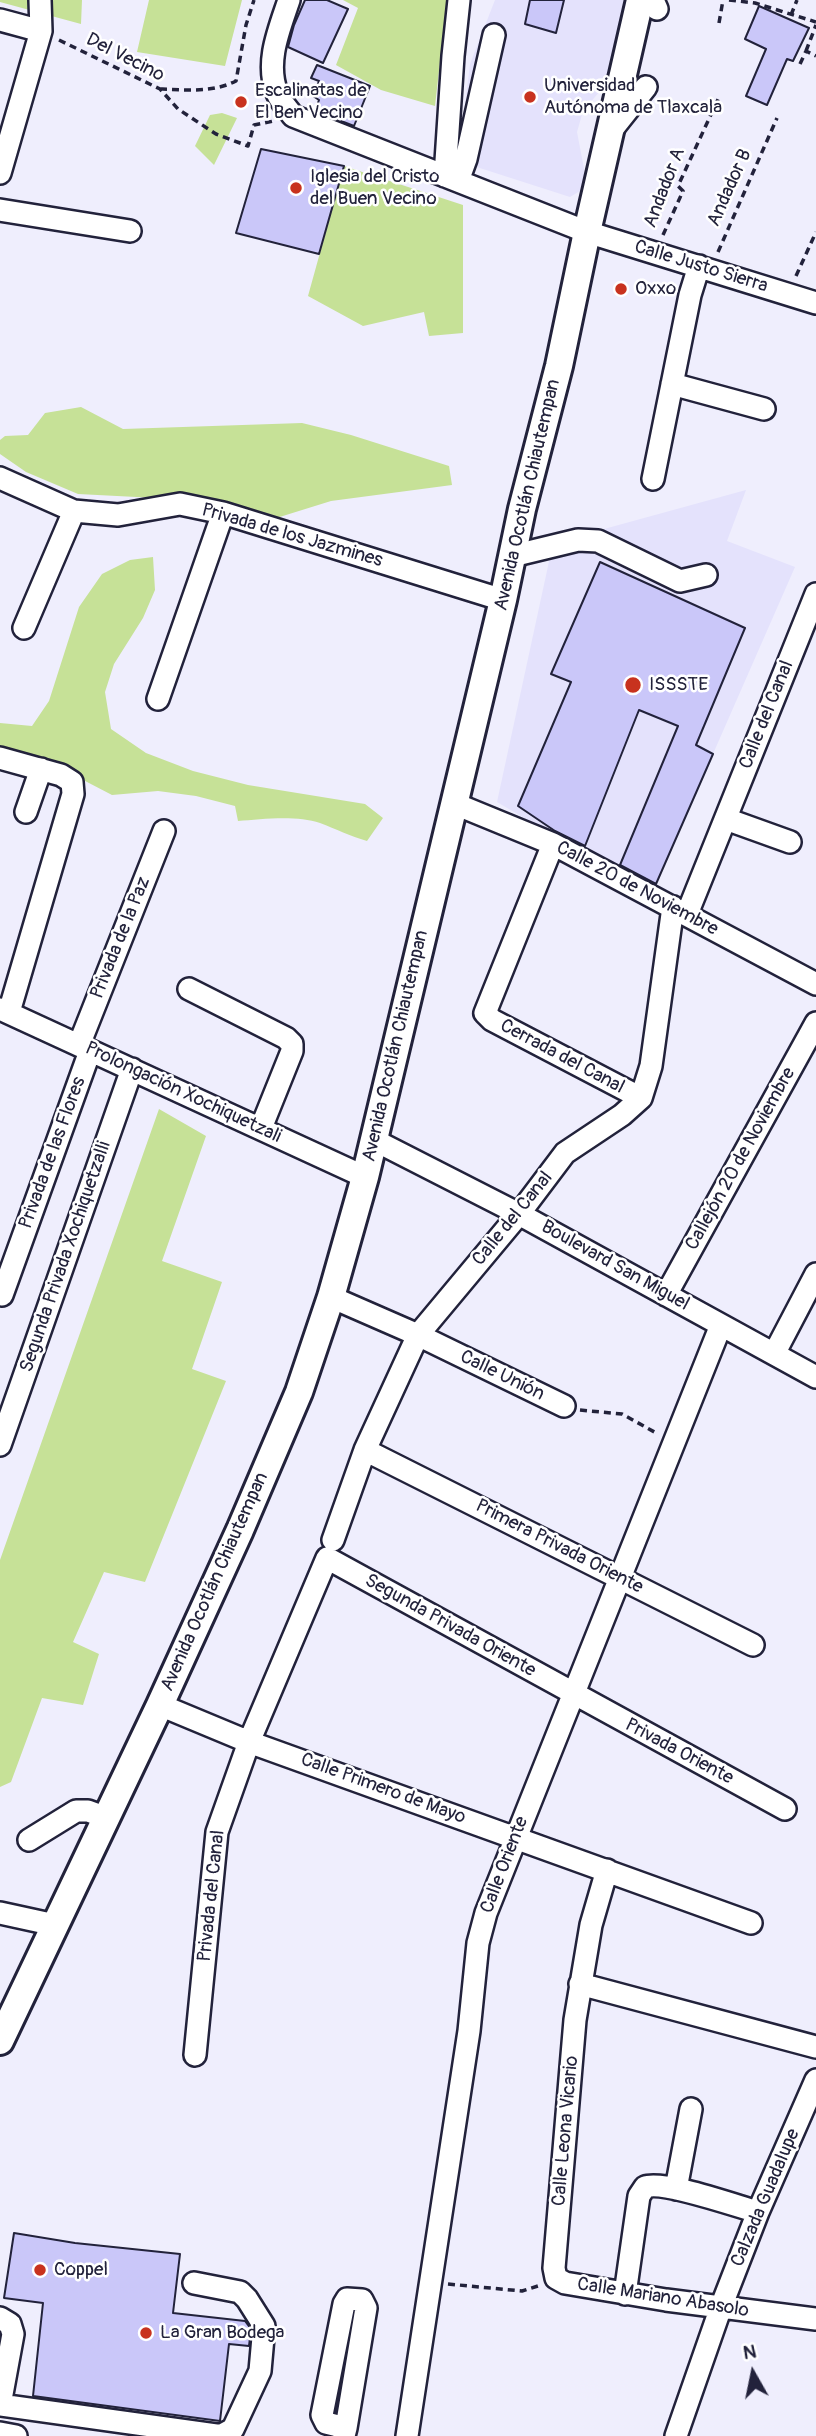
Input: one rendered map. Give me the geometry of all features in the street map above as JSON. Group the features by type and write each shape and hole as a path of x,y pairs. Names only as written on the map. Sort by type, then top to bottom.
{"main road":[{"name":"Avenida Ocotlán Chiautempan","path":"0,2041 8,2006 55,1925 240,1530 299,1392 331,1297 374,1140 503,600 522,509 559,366 611,131 650,3"}],"street":[{"path":"0,173 41,31 40,0"},
{"path":"289,0 271,68 278,95 293,116"},
{"path":"452,179 453,56 459,0"},
{"path":"0,20 41,31"},
{"path":"452,179 466,159 494,35"},
{"path":"611,131 646,87"},
{"name":"Calle Justo Sierra","path":"293,116 587,232 816,303"},
{"path":"0,210 130,231"},
{"path":"653,479 690,295 705,268"},
{"path":"671,384 764,409"},
{"name":"Privada de los Jazmines","path":"0,478 74,511 118,515 180,504 223,513 503,600"},
{"path":"24,628 74,511"},
{"path":"158,699 223,513"},
{"path":"512,556 579,540 598,541 680,581 706,575"},
{"name":"Calle del Canal","path":"249,1742 330,1549 365,1450 418,1335 519,1214 565,1153 622,1115 641,1098 651,1066 680,911 726,818 816,594"},
{"path":"0,758 61,775 72,782 73,794 4,1011"},
{"path":"26,812 41,769"},
{"name":"Calle 20 de Noviembre","path":"453,803 553,844 816,984"},
{"path":"726,818 789,842"},
{"name":"Privada de la Paz","path":"84,1048 164,831"},
{"name":"Cerrada del Canal","path":"553,844 485,1013 492,1020 641,1098"},
{"path":"189,989 286,1038 292,1044 292,1051 261,1128"},
{"name":"Prolongación Xochiquetzali","path":"4,1011 365,1177"},
{"name":"Callejón 20 de Noviembre","path":"666,1295 816,1023"},
{"name":"Privada de las Flores","path":"2,1295 84,1048"},
{"name":"Segunda Privada Xochiquetzalli","path":"0,1444 132,1069"},
{"name":"Boulevard San Miguel","path":"374,1140 519,1214 816,1377"},
{"path":"774,1354 816,1274"},
{"name":"Calle Unión","path":"331,1297 418,1335 564,1406"},
{"name":"Calle Oriente","path":"407,2436 469,2031 478,1943 493,1891 622,1577 721,1325"},
{"name":"Primera Privada Oriente","path":"365,1450 753,1645"},
{"name":"Segunda Privada Oriente","path":"330,1549 574,1694"},
{"name":"Privada Oriente","path":"574,1694 785,1809"},
{"name":"Calle Primero de Mayo","path":"160,1705 249,1742 751,1923"},
{"name":"Privada del Canal","path":"195,2055 217,1832 249,1742"},
{"path":"29,1840 76,1811 88,1811 107,1818"},
{"name":"Calle Leona Vicario","path":"556,2278 554,2268 575,2020 591,1926 607,1870"},
{"path":"0,1913 55,1925"},
{"path":"580,1983 816,2047"},
{"name":"Calzada Guadalupe","path":"676,2436 721,2307 758,2213 816,2080"},
{"path":"676,2189 691,2109"},
{"path":"625,2294 639,2196 645,2187 655,2185 676,2189 758,2213"},
{"name":"Calle Mariano Abasolo","path":"556,2278 565,2283 625,2294 816,2319"},
{"path":"0,2318 10,2323 12,2328 4,2358 0,2405 216,2435 228,2433 236,2424 260,2371 264,2326 254,2308 240,2292 194,2283"},
{"path":"353,2298 362,2300 366,2308 345,2432 326,2423 322,2415 344,2304 347,2299 353,2298"},
{"path":"0,2433 16,2436"}],"path":[{"path":"160,89 205,90 224,87 236,80 246,25 254,0"},
{"path":"719,23 723,0"},
{"path":"729,0 755,3 816,24 800,64"},
{"path":"791,15 797,0"},
{"name":"Del Vecino","path":"41,31 160,89 178,109 216,134 248,146 254,125 293,116"},
{"path":"806,51 816,56"},
{"name":"Andador A","path":"654,253 683,191 678,186 720,95"},
{"name":"Andador B","path":"705,268 777,118"},
{"path":"787,294 816,232"},
{"name":"Calle Unión","path":"564,1406 587,1412 622,1414 675,1443"},
{"name":"Calle Mariano Abasolo","path":"429,2282 522,2291 556,2278"}],"shaded area":[{"name":"Universidad Autónoma de Tlaxcala","path":"495,0 627,0 606,84 583,111 577,132 585,174 580,191 570,197 458,161 470,64"},
{"name":"ISSSTE","path":"746,490 727,541 795,567 652,893 497,802 553,543"}],"green space":[{"path":"82,0 81,24 0,2"},
{"path":"149,0 242,0 225,66 137,52"},
{"path":"343,0 447,0 435,106 381,90 336,65 358,8"},
{"path":"222,113 237,118 214,165 195,146 210,115"},
{"path":"344,166 463,205 463,333 429,336 424,312 363,326 308,296"},
{"path":"81,407 123,429 302,423 351,435 449,466 452,485 331,501 270,520 195,500 78,494 26,472 0,454 0,440 5,436 28,435 45,413"},
{"path":"153,557 155,590 143,618 114,664 105,692 111,729 146,753 193,771 248,785 365,804 383,818 367,841 320,823 301,819 238,821 235,806 196,796 158,791 112,795 64,770 0,755 0,723 32,726 49,701 79,607 102,574 130,560"},
{"path":"159,1109 206,1136 162,1261 222,1282 192,1369 226,1381 145,1582 104,1572 73,1642 99,1654 83,1705 42,1698 11,1782 0,1787 0,1560"}],"building":[{"path":"305,0 327,0 348,9 323,63 288,47"},
{"path":"530,0 564,0 556,33 525,24"},
{"path":"759,6 809,28 793,61 787,59 767,105 746,96 766,49 745,39"},
{"path":"317,65 370,86 354,126 315,111 319,100 313,96 319,81 311,78"},
{"path":"261,149 344,166 319,254 236,233"},
{"path":"600,562 745,628 696,745 713,754 656,884 620,865 678,726 639,710 585,846 555,831 518,806 571,682 551,674"},
{"name":"La Gran Bodega","path":"14,2233 75,2243 180,2254 173,2313 245,2321 251,2329 249,2346 229,2344 220,2421 33,2396 43,2303 4,2298"}],"place":[{"name":"Universidad Autónoma de Tlaxcala","path":"530,97"},
{"name":"Escalinatas de El Ben Vecino","path":"241,102"},
{"name":"Iglesia del Cristo del Buen Vecino","path":"296,188"},
{"name":"Oxxo","path":"621,289"},
{"name":"ISSSTE","path":"633,685"},
{"name":"Coppel","path":"40,2270"},
{"name":"La Gran Bodega","path":"146,2333"}]}
